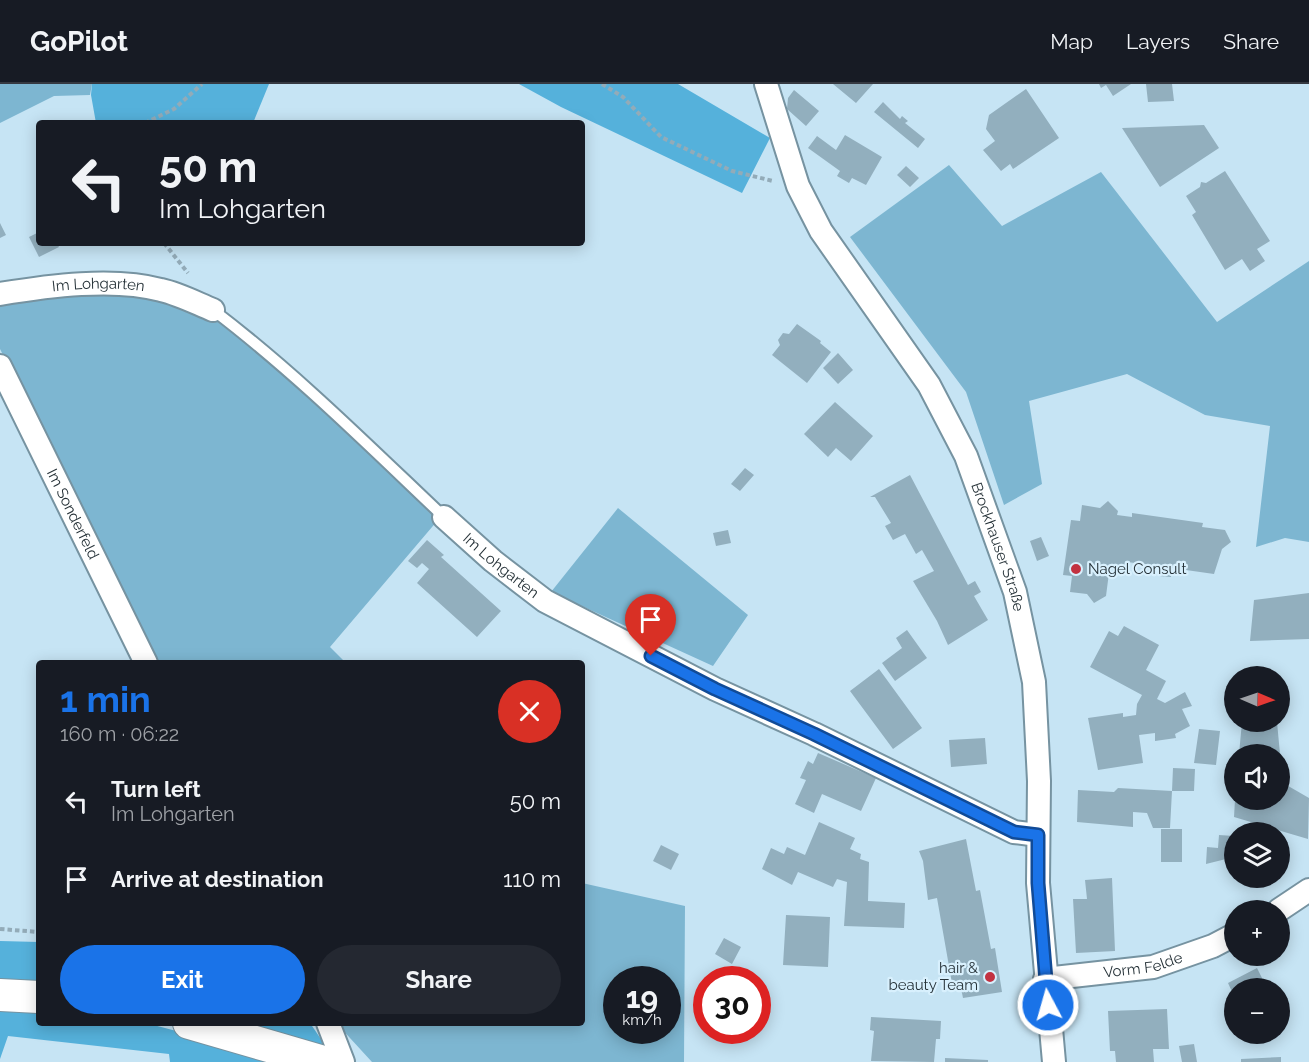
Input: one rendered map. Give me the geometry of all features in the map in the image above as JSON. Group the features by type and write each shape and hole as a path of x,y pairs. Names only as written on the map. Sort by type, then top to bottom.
{"main road":[{"path":"0,995 36,997"},
{"path":"199,1026 324,1062"}],"street":[{"name":"Brockhauser Straße","path":"765,84 798,186 821,231 844,267 929,385 966,456 997,535 1015,592 1034,682 1038,737 1038,835 1045,979 1041,1019 1054,1062"},
{"name":"Im Lohgarten","path":"0,294 34,288 108,284 160,289 213,310"},
{"name":"Im Sonderfeld","path":"0,366 145,660"},
{"name":"Im Lohgarten","path":"444,517 493,561 545,601 715,689 814,734 1014,832 1038,835"},
{"path":"1290,903 1309,890"},
{"name":"Vorm Felde","path":"1045,979 1153,967 1224,940"},
{"path":"329,1026 343,1062"}],"lane":[{"name":"Im Lohgarten","path":"213,310 256,342 323,402 444,517"}],"path":[{"path":"152,120 174,109 202,84"},
{"path":"602,84 623,97 661,137 732,171 798,186"},
{"path":"0,929 36,932"}],"shaded area":[{"path":"0,84 92,84 90,95 54,96 0,123"},
{"path":"92,84 269,84 254,120 95,120 91,95"},
{"path":"519,84 678,84 770,138 742,193 561,107"},
{"path":"949,165 1002,226 1101,172 1217,322 1309,261 1309,542 1285,538 1256,547 1270,426 1205,415 1127,374 1029,401 1042,484 1004,505 966,392 850,237"},
{"path":"107,291 162,298 210,316 253,349 321,409 438,520 330,647 343,660 156,660 0,349 0,304"},
{"path":"618,508 748,615 713,666 551,592"},
{"path":"585,884 685,906 684,1062 372,1062 339,1026 585,1026"},
{"path":"0,941 36,942 36,985 0,984"},
{"path":"0,1006 36,1009 36,1026 157,1026 294,1062 170,1062 169,1054 8,1036 0,1059"},
{"path":"249,1026 312,1026 327,1048"}],"building":[{"path":"833,84 873,84 856,103"},
{"path":"1099,84 1131,84 1113,96 1106,85 1101,88"},
{"path":"1146,84 1172,84 1174,101 1148,102"},
{"path":"1026,89 1059,138 1013,169 1010,164 1001,171 983,150 995,141 986,129 989,115"},
{"path":"794,90 819,111 806,126 787,109 788,98"},
{"path":"883,102 900,119 902,116 908,121 905,123 925,139 918,148 874,112"},
{"path":"1204,125 1219,148 1160,187 1122,128"},
{"path":"845,135 882,157 866,185 852,178 849,183 837,176 840,171 808,148 817,136 836,150"},
{"path":"906,166 919,178 910,187 897,175"},
{"path":"1225,171 1270,241 1257,249 1265,261 1250,271 1242,259 1225,270 1192,215 1196,212 1186,196 1200,187 1201,182 1206,183"},
{"path":"0,223 6,235 0,238"},
{"path":"36,234 36,246 59,247 39,257 29,237"},
{"path":"797,324 821,341 820,343 831,352 807,383 772,355 780,345 778,340 783,333 789,334"},
{"path":"838,353 853,370 838,384 823,368"},
{"path":"835,402 873,436 851,461 836,448 828,457 804,434"},
{"path":"745,468 754,475 740,491 731,484"},
{"path":"910,475 968,585 975,581 981,592 974,596 988,620 948,645 937,621 913,581 934,571 922,550 916,554 905,534 893,540 885,526 891,523 875,497 870,497"},
{"path":"1108,501 1118,511 1117,515 1132,517 1132,513 1203,523 1202,527 1225,530 1231,542 1222,549 1214,574 1172,568 1171,577 1159,576 1160,566 1127,562 1127,567 1110,565 1106,596 1094,603 1087,594 1070,592 1072,576 1063,575 1071,520 1080,521 1082,505 1100,508"},
{"path":"728,530 731,543 716,546 713,533"},
{"path":"1041,537 1049,556 1037,561 1030,541"},
{"path":"427,540 444,555 441,557 501,611 477,637 417,583 429,569 422,563 417,568 408,561"},
{"path":"1309,593 1309,639 1250,641 1254,600"},
{"path":"1124,626 1159,645 1146,670 1166,681 1157,699 1165,703 1185,692 1192,706 1182,709 1190,726 1175,734 1176,738 1155,741 1155,733 1139,735 1143,763 1098,770 1088,718 1123,713 1123,717 1136,715 1137,704 1142,695 1090,667 1109,631 1118,636"},
{"path":"907,630 927,658 895,681 882,663 902,648 896,638"},
{"path":"879,669 922,728 893,749 850,691"},
{"path":"1199,729 1220,731 1216,765 1194,763"},
{"path":"1241,732 1278,732 1279,744 1240,744"},
{"path":"985,738 987,764 951,767 949,740"},
{"path":"818,753 876,778 861,811 822,794 814,813 795,804 806,780 800,778 808,761 813,764"},
{"path":"1173,768 1195,769 1194,791 1172,791"},
{"path":"1290,787 1309,798 1308,839 1290,834 1290,822 1251,822 1234,817 1234,810 1290,810"},
{"path":"1118,788 1172,791 1170,828 1153,828 1147,813 1133,812 1133,827 1077,822 1078,790 1114,792"},
{"path":"819,822 855,838 850,849 861,854 860,859 869,862 868,901 905,903 904,928 844,926 847,882 837,879 833,887 798,872 792,885 762,869 771,848 784,854 787,847 805,855"},
{"path":"1161,829 1182,829 1182,862 1161,862"},
{"path":"1219,835 1224,835 1224,860 1206,864 1207,847 1218,848"},
{"path":"966,839 976,891 980,890 991,949 995,948 1002,992 963,998 961,988 953,989 937,898 928,900 923,861 919,851"},
{"path":"661,845 679,854 671,870 653,861"},
{"path":"1112,878 1115,951 1076,953 1073,899 1087,899 1085,880"},
{"path":"786,915 830,917 828,967 783,965"},
{"path":"724,938 741,947 732,964 715,954"},
{"path":"1257,968 1262,978 1238,978"},
{"path":"1167,1009 1169,1049 1153,1049 1154,1062 1116,1062 1115,1051 1110,1051 1108,1011"},
{"path":"871,1017 941,1021 940,1039 936,1039 934,1062 871,1061 874,1031 870,1030"},
{"path":"1194,1044 1197,1062 1182,1062 1179,1046"},
{"path":"1281,1057 1281,1062 1241,1062 1241,1059"},
{"path":"945,1058 988,1060 988,1062 945,1062"}],"place":[{"name":"Nagel Consult","path":"1076,569"},
{"name":"hair & beauty Team","path":"990,977"}],"route":[{"path":"651,656 1014,832 1038,835 1038,883 1048,1005"}]}
